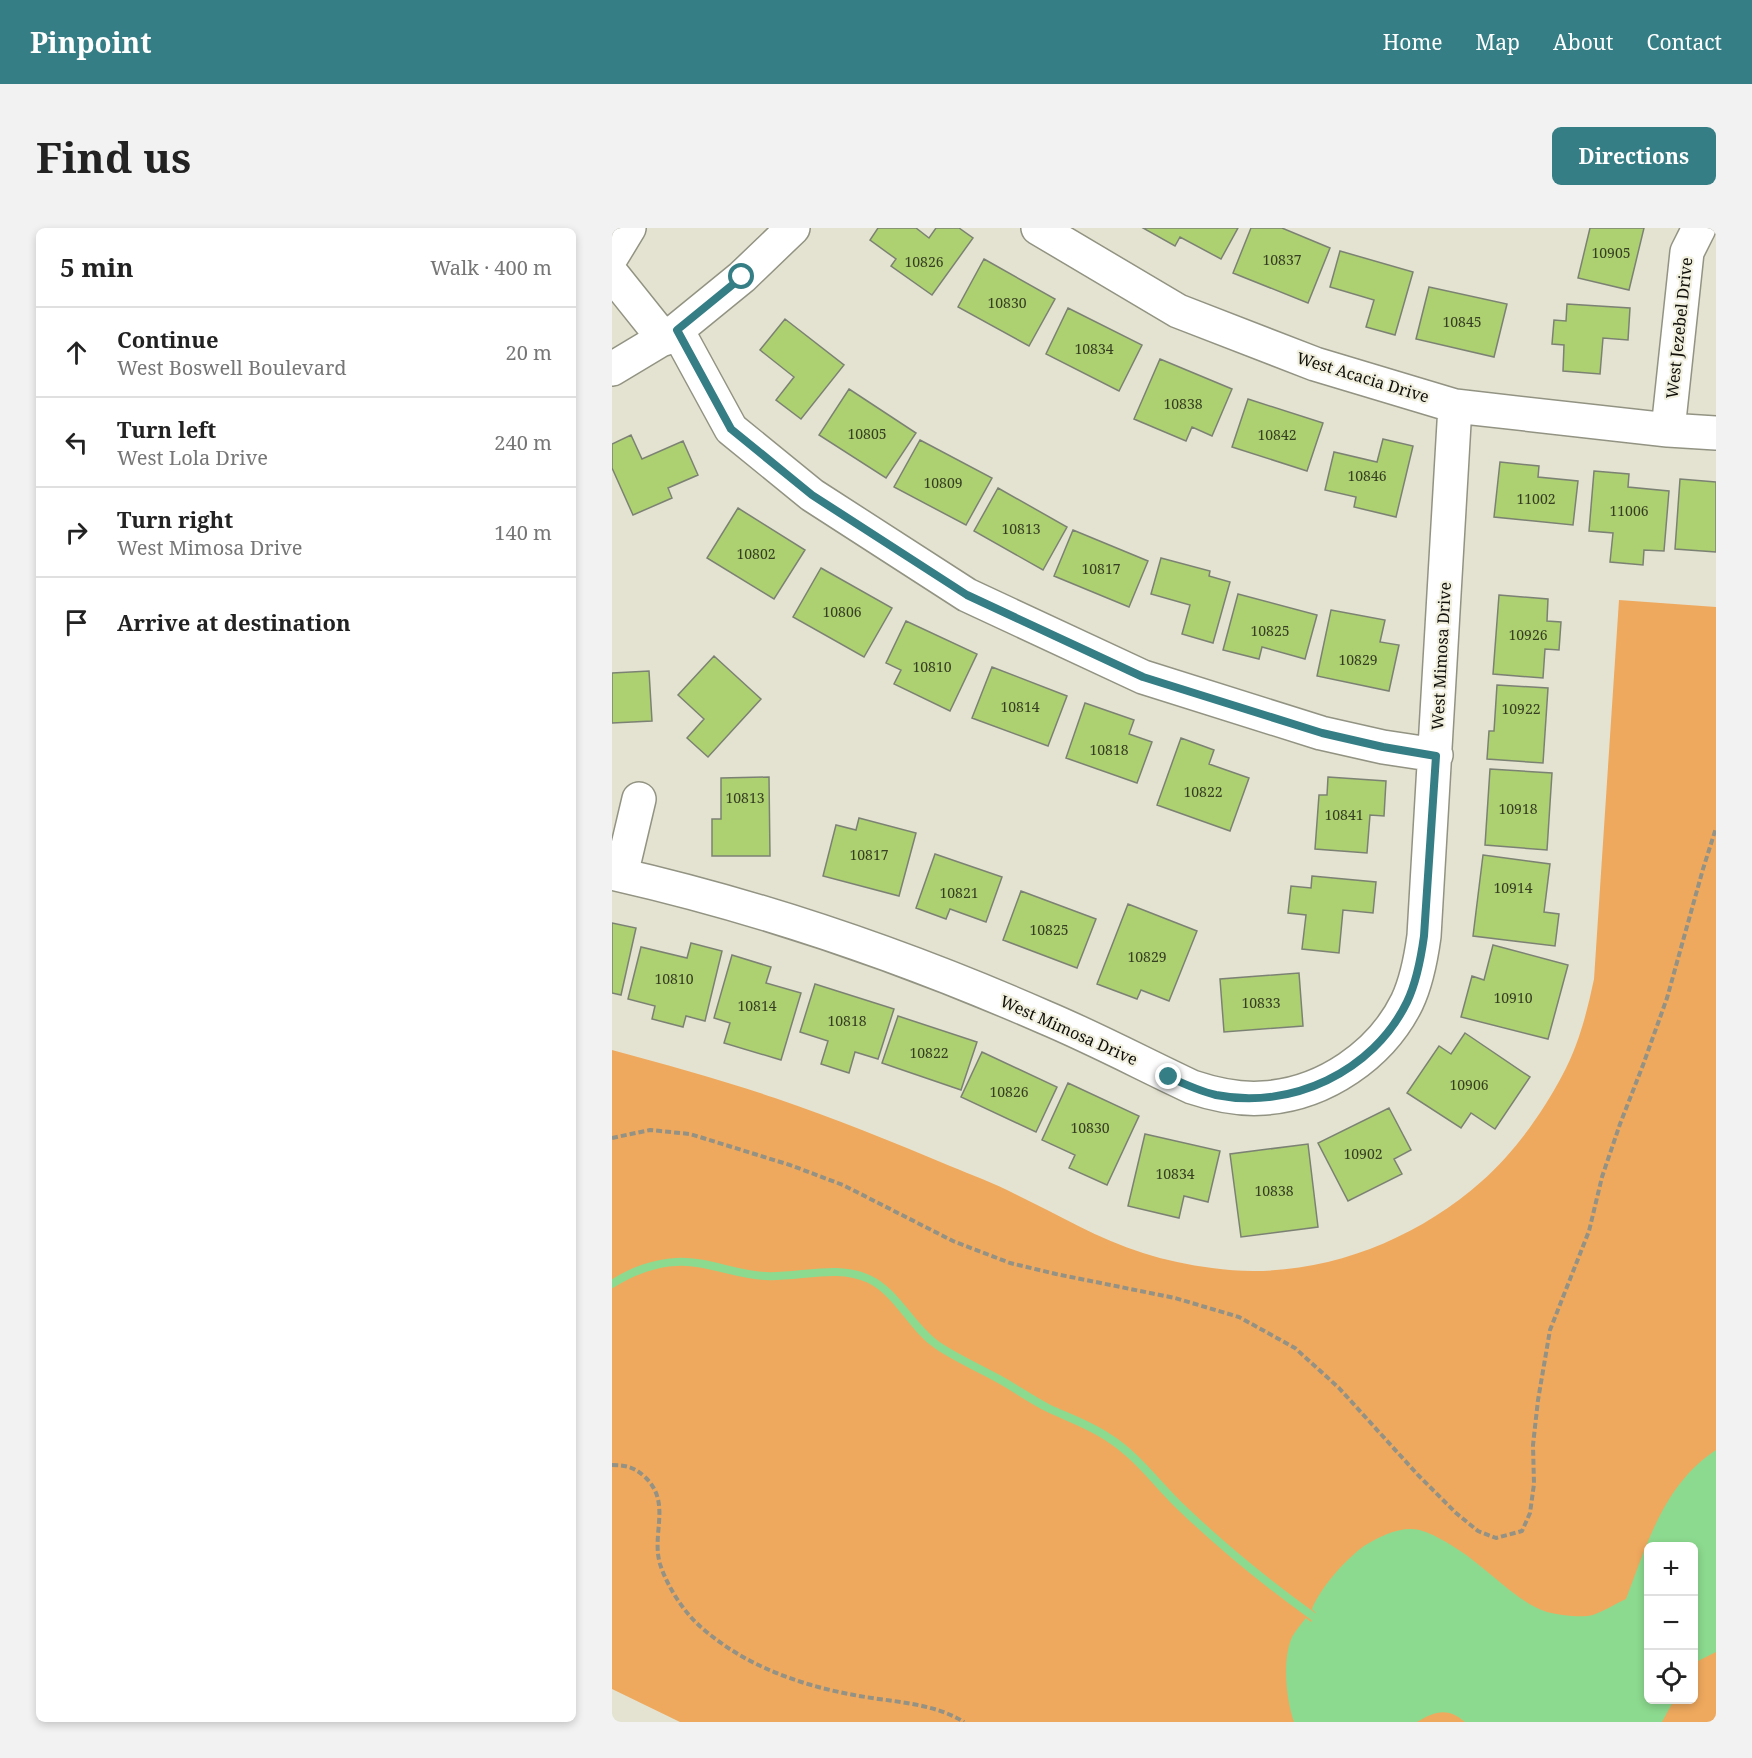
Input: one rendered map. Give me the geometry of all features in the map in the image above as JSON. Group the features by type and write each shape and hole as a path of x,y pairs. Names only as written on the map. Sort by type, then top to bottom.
{"street":[{"path":"612,256 629,228"},
{"path":"612,369 670,334 742,277 794,228"},
{"name":"West Acacia Drive","path":"1038,228 1178,311 1315,364 1455,406 1668,430 1716,433"},
{"name":"West Jezebel Drive","path":"1668,430 1687,252 1699,228"},
{"path":"612,274 670,334 731,429 812,495 967,595 1143,677 1322,733 1436,756"},
{"name":"West Mimosa Drive","path":"616,874 794,923 905,962 1045,1017 1192,1088 1215,1095 1239,1098 1281,1096 1316,1086 1339,1075 1361,1059 1389,1030 1406,1003 1421,959 1436,756 1455,406"},
{"path":"616,874 639,799"}],"path":[{"path":"612,1137 650,1130 690,1134 790,1165 843,1185 953,1241 1010,1263 1175,1298 1239,1317 1295,1348 1340,1388 1418,1475 1456,1513 1478,1531 1496,1538 1522,1531 1530,1513 1534,1484 1533,1445 1550,1330 1589,1231 1612,1145 1667,998 1716,828"},
{"path":"612,1465 626,1465 640,1473 652,1484 659,1499 660,1562 673,1593 700,1627 738,1656 778,1675 797,1681 852,1695 934,1709 963,1722"}],"shaded area":[{"path":"1619,600 1716,607 1716,1722 680,1722 612,1689 612,1050 735,1085 841,1122 991,1183 1094,1233 1143,1253 1212,1268 1248,1271 1321,1264 1356,1254 1423,1224 1454,1204 1506,1157 1547,1103 1574,1051 1594,979"},
{"path":"1716,1450 1716,1652 1698,1661 1698,1542 1648,1542 1670,1498 1698,1464"},
{"path":"1411,1529 1433,1535 1474,1561 1528,1603 1547,1612 1563,1615 1593,1615 1626,1599 1644,1552 1644,1704 1672,1704 1662,1722 1465,1722 1453,1714 1441,1712 1417,1722 1294,1722 1286,1680 1287,1657 1292,1637 1306,1618 1311,1622 1316,1613 1312,1609 1316,1601 1327,1583 1342,1566 1364,1546 1393,1532"}],"building":[{"path":"878,228 916,228 929,238 936,228 959,228 973,238 932,295 891,266 896,259 870,240"},
{"path":"1143,228 1238,228 1221,259 1180,237 1175,246"},
{"path":"1251,228 1282,228 1330,248 1308,303 1233,273"},
{"path":"1590,228 1644,228 1629,290 1578,278"},
{"path":"1340,251 1413,272 1395,335 1366,327 1374,300 1330,287"},
{"path":"984,259 1055,299 1029,346 958,307"},
{"path":"1429,287 1507,304 1494,357 1416,339"},
{"path":"1567,304 1630,308 1628,340 1603,338 1600,374 1563,371 1564,345 1552,344 1554,320 1566,321"},
{"path":"1068,308 1142,345 1119,391 1046,354"},
{"path":"785,319 844,365 801,419 776,400 794,377 760,350"},
{"path":"1160,359 1232,389 1212,436 1192,427 1186,441 1134,419"},
{"path":"849,389 916,433 886,478 819,435"},
{"path":"1248,399 1323,423 1307,471 1232,447"},
{"path":"631,435 642,459 683,441 698,475 668,488 672,498 633,515 612,468 612,444"},
{"path":"1383,439 1413,446 1396,517 1354,507 1356,497 1325,490 1334,452 1377,462"},
{"path":"920,440 992,478 966,525 894,487"},
{"path":"1500,462 1539,466 1538,477 1578,481 1573,525 1494,517"},
{"path":"1594,471 1629,474 1628,487 1669,491 1664,551 1644,550 1643,565 1610,562 1613,533 1589,531"},
{"path":"1680,479 1716,482 1716,552 1675,549"},
{"path":"998,488 1067,527 1043,570 974,531"},
{"path":"738,508 805,550 774,599 707,558"},
{"path":"1073,530 1148,561 1129,607 1054,576"},
{"path":"1161,558 1210,571 1209,576 1230,582 1213,643 1182,634 1190,605 1151,594"},
{"path":"821,568 892,608 864,657 793,617"},
{"path":"1238,594 1317,615 1305,659 1262,647 1259,659 1223,650"},
{"path":"1499,595 1548,599 1547,621 1561,622 1559,650 1545,649 1543,678 1493,674"},
{"path":"1331,610 1385,620 1380,642 1399,645 1389,691 1317,676"},
{"path":"906,621 977,654 950,711 894,684 901,670 886,663"},
{"path":"714,656 761,699 708,757 687,738 704,719 678,695"},
{"path":"992,667 1067,696 1048,746 972,718"},
{"path":"649,671 652,721 612,723 612,673"},
{"path":"1497,685 1548,688 1543,763 1487,759 1489,731 1494,731"},
{"path":"1085,703 1134,720 1129,734 1152,742 1137,783 1066,758"},
{"path":"1181,738 1214,750 1209,764 1249,778 1230,831 1157,805"},
{"path":"1490,769 1552,773 1547,850 1485,845"},
{"path":"769,777 770,856 712,856 712,819 721,819 721,778"},
{"path":"1328,777 1386,781 1384,816 1370,815 1367,853 1315,849 1319,795 1327,795"},
{"path":"859,818 916,833 899,896 823,876 836,825 856,830"},
{"path":"935,854 1002,877 986,922 950,909 946,919 916,908"},
{"path":"1483,855 1550,864 1544,912 1559,914 1555,946 1473,936"},
{"path":"1312,876 1376,882 1373,913 1343,910 1339,953 1302,949 1306,915 1288,913 1291,886 1311,888"},
{"path":"1021,891 1096,919 1077,968 1003,940"},
{"path":"1128,904 1197,931 1169,1001 1141,990 1137,999 1097,984"},
{"path":"612,923 636,928 621,995 612,993"},
{"path":"691,943 722,951 705,1021 686,1016 683,1027 652,1019 655,1006 628,999 641,947 687,958"},
{"path":"1493,945 1568,965 1548,1039 1461,1017 1472,976 1484,980"},
{"path":"732,955 771,967 766,983 801,993 781,1060 724,1043 730,1023 714,1018"},
{"path":"1299,973 1303,1026 1224,1032 1220,979"},
{"path":"815,984 894,1009 878,1059 855,1052 849,1073 821,1064 828,1041 800,1032"},
{"path":"898,1016 977,1042 961,1090 882,1063"},
{"path":"1465,1033 1530,1077 1495,1129 1471,1113 1461,1128 1407,1093 1439,1046 1451,1054"},
{"path":"982,1052 1057,1087 1036,1132 961,1097"},
{"path":"1068,1083 1139,1116 1107,1185 1069,1168 1075,1155 1042,1140"},
{"path":"1389,1108 1411,1150 1394,1159 1402,1174 1348,1201 1318,1143"},
{"path":"1145,1134 1220,1151 1208,1202 1184,1196 1179,1218 1128,1206"},
{"path":"1308,1144 1318,1227 1241,1237 1230,1154"}],"waterway":[{"path":"612,1284 642,1269 676,1262 698,1263 765,1276 844,1272 869,1279 888,1293 919,1329 937,1345 1041,1404 1094,1429 1120,1446 1215,1539 1314,1617"}],"route":[{"path":"742,277 677,330 731,429 812,495 967,595 1143,677 1322,733 1436,756 1421,959 1415,982 1394,1024 1361,1059 1339,1075 1316,1086 1290,1094 1265,1098 1215,1095 1192,1088 1169,1077"}]}
